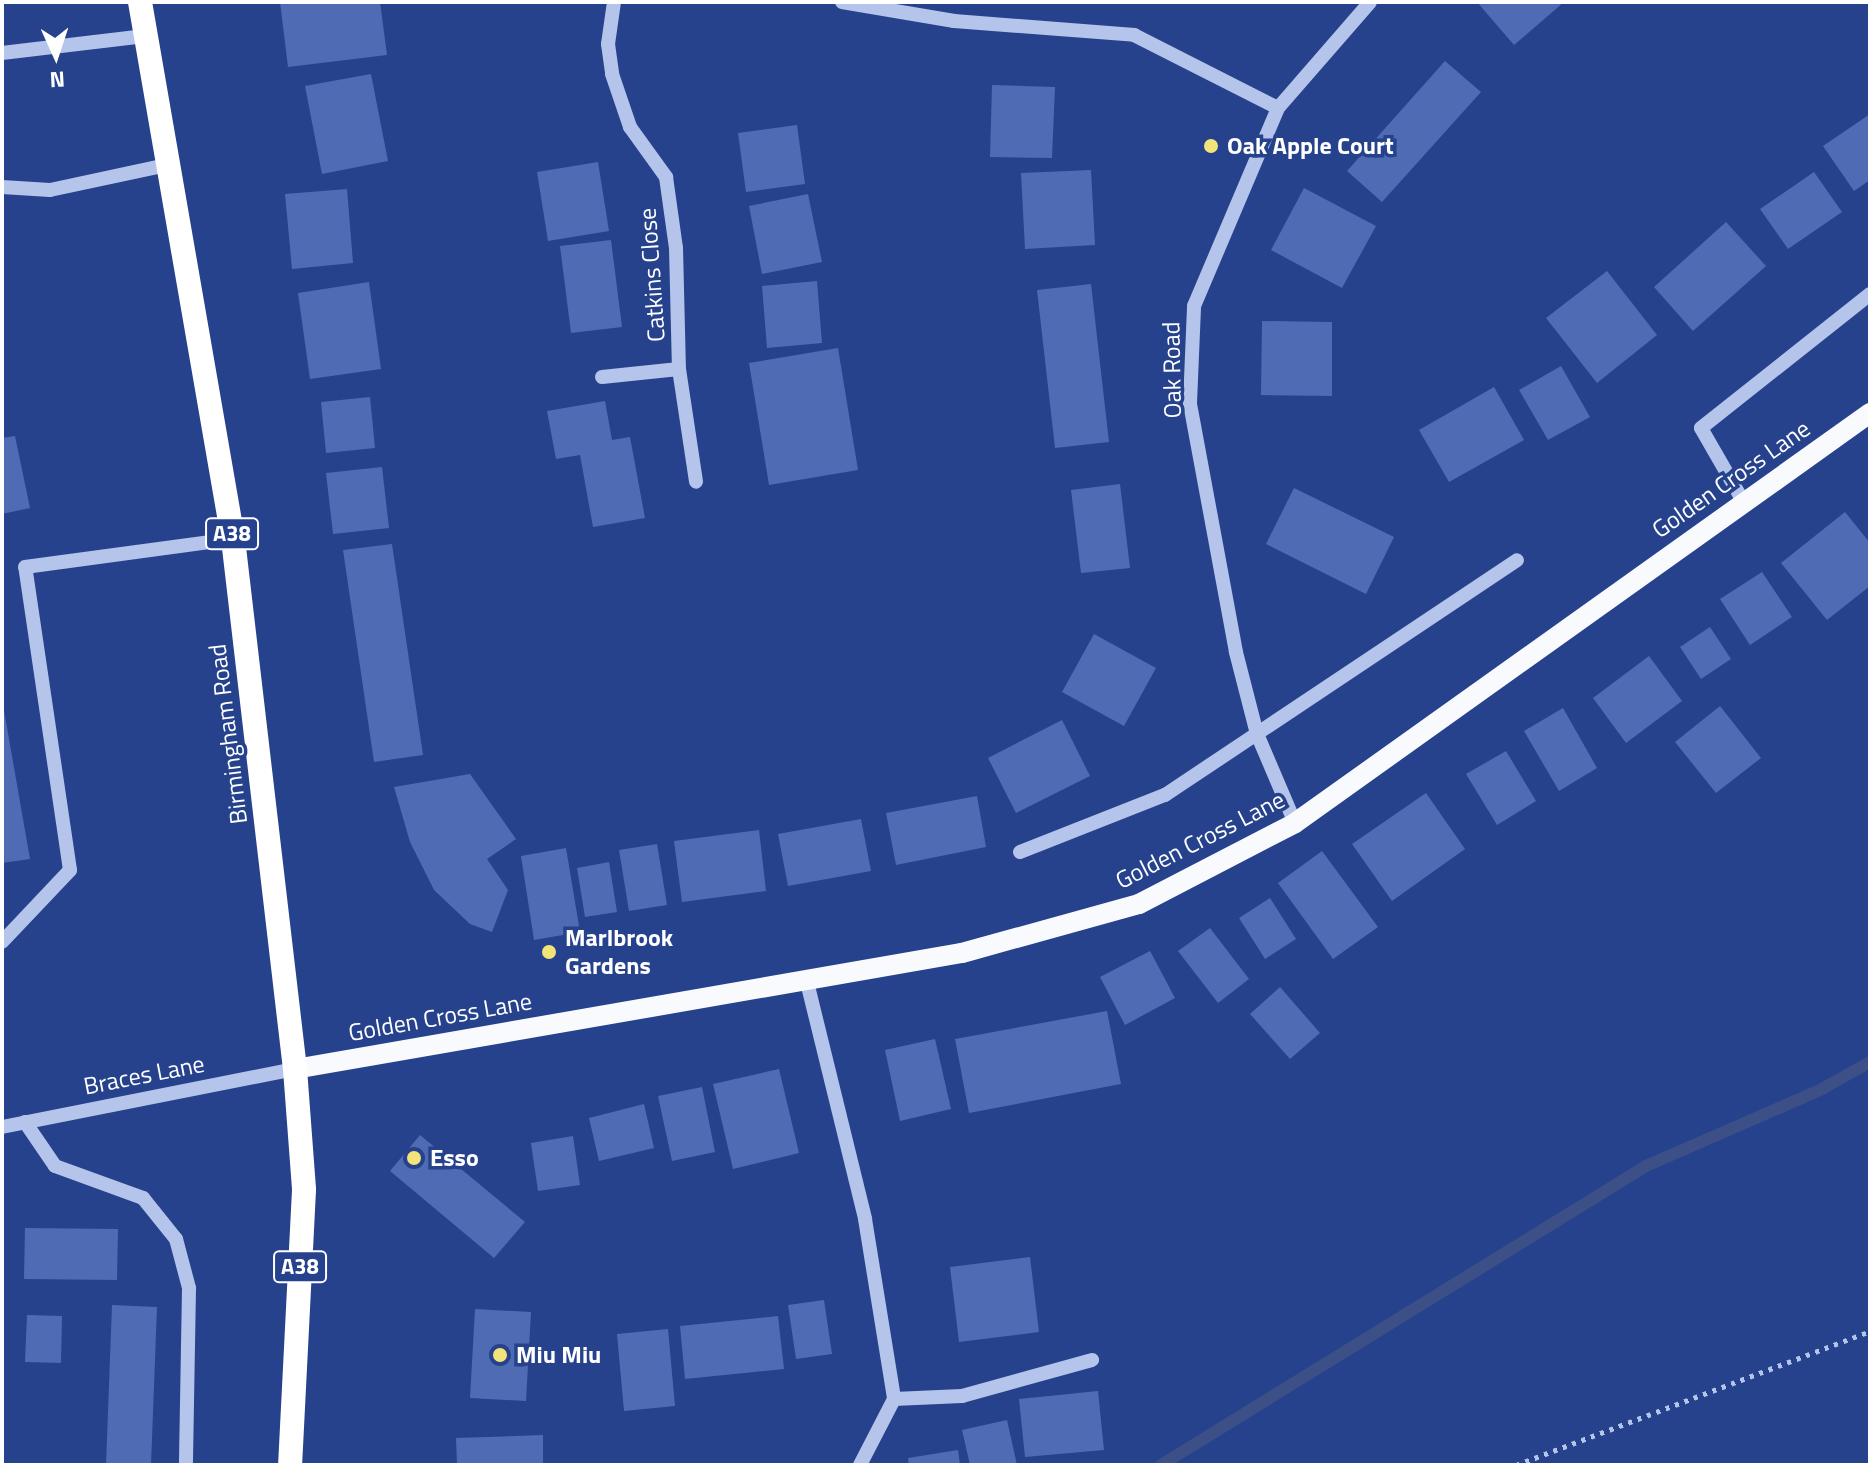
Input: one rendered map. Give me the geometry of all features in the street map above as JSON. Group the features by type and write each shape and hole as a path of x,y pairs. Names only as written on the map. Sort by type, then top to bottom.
{"highway":[{"name":"Birmingham Road","path":"140,2 233,539 295,1069 304,1190 290,1465"}],"main road":[{"name":"Golden Cross Lane","path":"295,1069 962,953 1139,904 1295,823 1870,413"}],"street":[{"name":"Catkins Close","path":"614,2 608,44 612,74 630,127 666,177 676,248 679,369 696,482"},
{"path":"842,2 954,21 1134,35 1278,108"},
{"name":"Oak Road","path":"1295,823 1257,734 1236,652 1190,403 1194,306 1278,108 1370,2"},
{"path":"2,53 145,36"},
{"path":"2,187 50,190 167,165"},
{"path":"1743,501 1701,428 1870,294"},
{"name":"Catkins Close","path":"602,377 679,369"},
{"path":"2,942 70,870 25,567 233,539"},
{"path":"1020,852 1165,795 1517,560"},
{"path":"806,978 865,1219 894,1399 860,1465"},
{"name":"Braces Lane","path":"2,1127 295,1069"},
{"path":"25,1122 55,1166 143,1198 176,1239 189,1288 186,1465"},
{"path":"894,1399 962,1396 1092,1360"}],"path":[{"path":"1516,1465 1870,1331"}],"building":[{"path":"280,2 380,2 387,55 288,67"},
{"path":"1477,2 1564,2 1514,45"},
{"path":"1445,61 1481,92 1382,202 1347,171"},
{"path":"371,74 388,161 322,174 305,86"},
{"path":"992,85 1055,87 1052,158 990,157"},
{"path":"1870,114 1870,180 1854,191 1823,146"},
{"path":"797,125 805,184 746,192 738,133"},
{"path":"598,162 609,231 548,241 537,172"},
{"path":"1091,170 1095,245 1025,249 1021,173"},
{"path":"1814,172 1842,212 1788,249 1760,209"},
{"path":"1304,188 1376,226 1342,288 1271,250"},
{"path":"347,189 353,263 292,269 285,194"},
{"path":"808,194 822,262 762,274 749,206"},
{"path":"1726,222 1766,266 1693,331 1654,287"},
{"path":"611,240 622,327 571,333 560,246"},
{"path":"1607,271 1657,335 1597,383 1546,318"},
{"path":"817,281 822,343 767,348 762,286"},
{"path":"369,282 381,369 310,379 298,293"},
{"path":"1091,284 1109,442 1055,448 1037,290"},
{"path":"1262,321 1332,322 1332,396 1261,395"},
{"path":"838,348 858,470 769,485 749,363"},
{"path":"1561,366 1590,417 1548,440 1519,390"},
{"path":"1494,387 1524,440 1449,482 1419,430"},
{"path":"370,397 375,448 326,453 321,402"},
{"path":"605,401 612,440 630,437 645,518 593,527 580,455 556,459 547,411"},
{"path":"15,436 30,508 2,514 2,438"},
{"path":"382,467 389,528 333,534 326,473"},
{"path":"1120,484 1130,568 1081,573 1071,490"},
{"path":"1294,488 1394,537 1366,594 1266,544"},
{"path":"1845,512 1870,543 1870,586 1827,620 1781,563"},
{"path":"392,544 423,755 374,762 343,550"},
{"path":"1762,572 1792,617 1750,645 1720,599"},
{"path":"1710,627 1731,659 1701,679 1680,647"},
{"path":"1094,634 1156,668 1124,726 1062,692"},
{"path":"1649,656 1682,701 1626,743 1593,698"},
{"path":"2,699 30,859 2,863"},
{"path":"1720,706 1761,758 1716,793 1675,742"},
{"path":"1563,708 1597,768 1559,791 1524,731"},
{"path":"1062,720 1090,776 1016,813 988,758"},
{"path":"1506,751 1536,801 1497,825 1466,774"},
{"path":"470,774 516,839 487,859 508,890 492,932 470,924 434,890 410,842 394,787"},
{"path":"1426,793 1465,849 1392,901 1352,844"},
{"path":"977,796 986,847 896,865 886,813"},
{"path":"861,819 871,871 788,886 778,834"},
{"path":"759,830 766,891 682,902 674,841"},
{"path":"657,844 667,905 629,911 619,850"},
{"path":"566,848 580,932 534,940 521,856"},
{"path":"1322,851 1378,927 1333,959 1278,883"},
{"path":"609,862 617,912 585,917 577,868"},
{"path":"1270,898 1296,939 1265,959 1239,918"},
{"path":"1210,928 1249,979 1218,1003 1178,951"},
{"path":"1150,951 1175,998 1125,1025 1100,977"},
{"path":"1280,987 1320,1033 1290,1059 1250,1014"},
{"path":"1107,1011 1121,1084 969,1113 955,1039"},
{"path":"935,1039 951,1109 900,1121 885,1050"},
{"path":"779,1069 799,1153 733,1169 713,1084"},
{"path":"702,1087 715,1152 672,1161 658,1096"},
{"path":"644,1104 654,1148 599,1161 589,1118"},
{"path":"420,1135 525,1222 494,1258 390,1171"},
{"path":"573,1136 580,1185 538,1191 531,1143"},
{"path":"25,1228 118,1229 117,1280 24,1279"},
{"path":"1030,1257 1039,1332 959,1342 950,1267"},
{"path":"824,1300 832,1354 796,1359 788,1305"},
{"path":"112,1305 157,1307 151,1465 106,1465"},
{"name":"Miu Miu","path":"475,1309 531,1312 526,1401 470,1398"},
{"path":"27,1315 62,1316 61,1363 25,1362"},
{"path":"778,1316 784,1369 685,1379 680,1326"},
{"path":"668,1329 675,1406 624,1411 617,1334"},
{"path":"1098,1391 1104,1450 1025,1457 1019,1399"},
{"path":"1007,1420 1017,1465 970,1465 962,1430"},
{"path":"543,1435 543,1465 457,1465 456,1438"},
{"path":"958,1450 960,1465 909,1465 908,1458"}],"waterway":[{"path":"1161,1465 1646,1166 1820,1090 1870,1062"}],"place":[{"name":"Oak Apple Court","path":"1211,146"},
{"name":"Marlbrook Gardens","path":"549,952"},
{"name":"Esso","path":"414,1158"},
{"name":"Miu Miu","path":"500,1355"}]}
